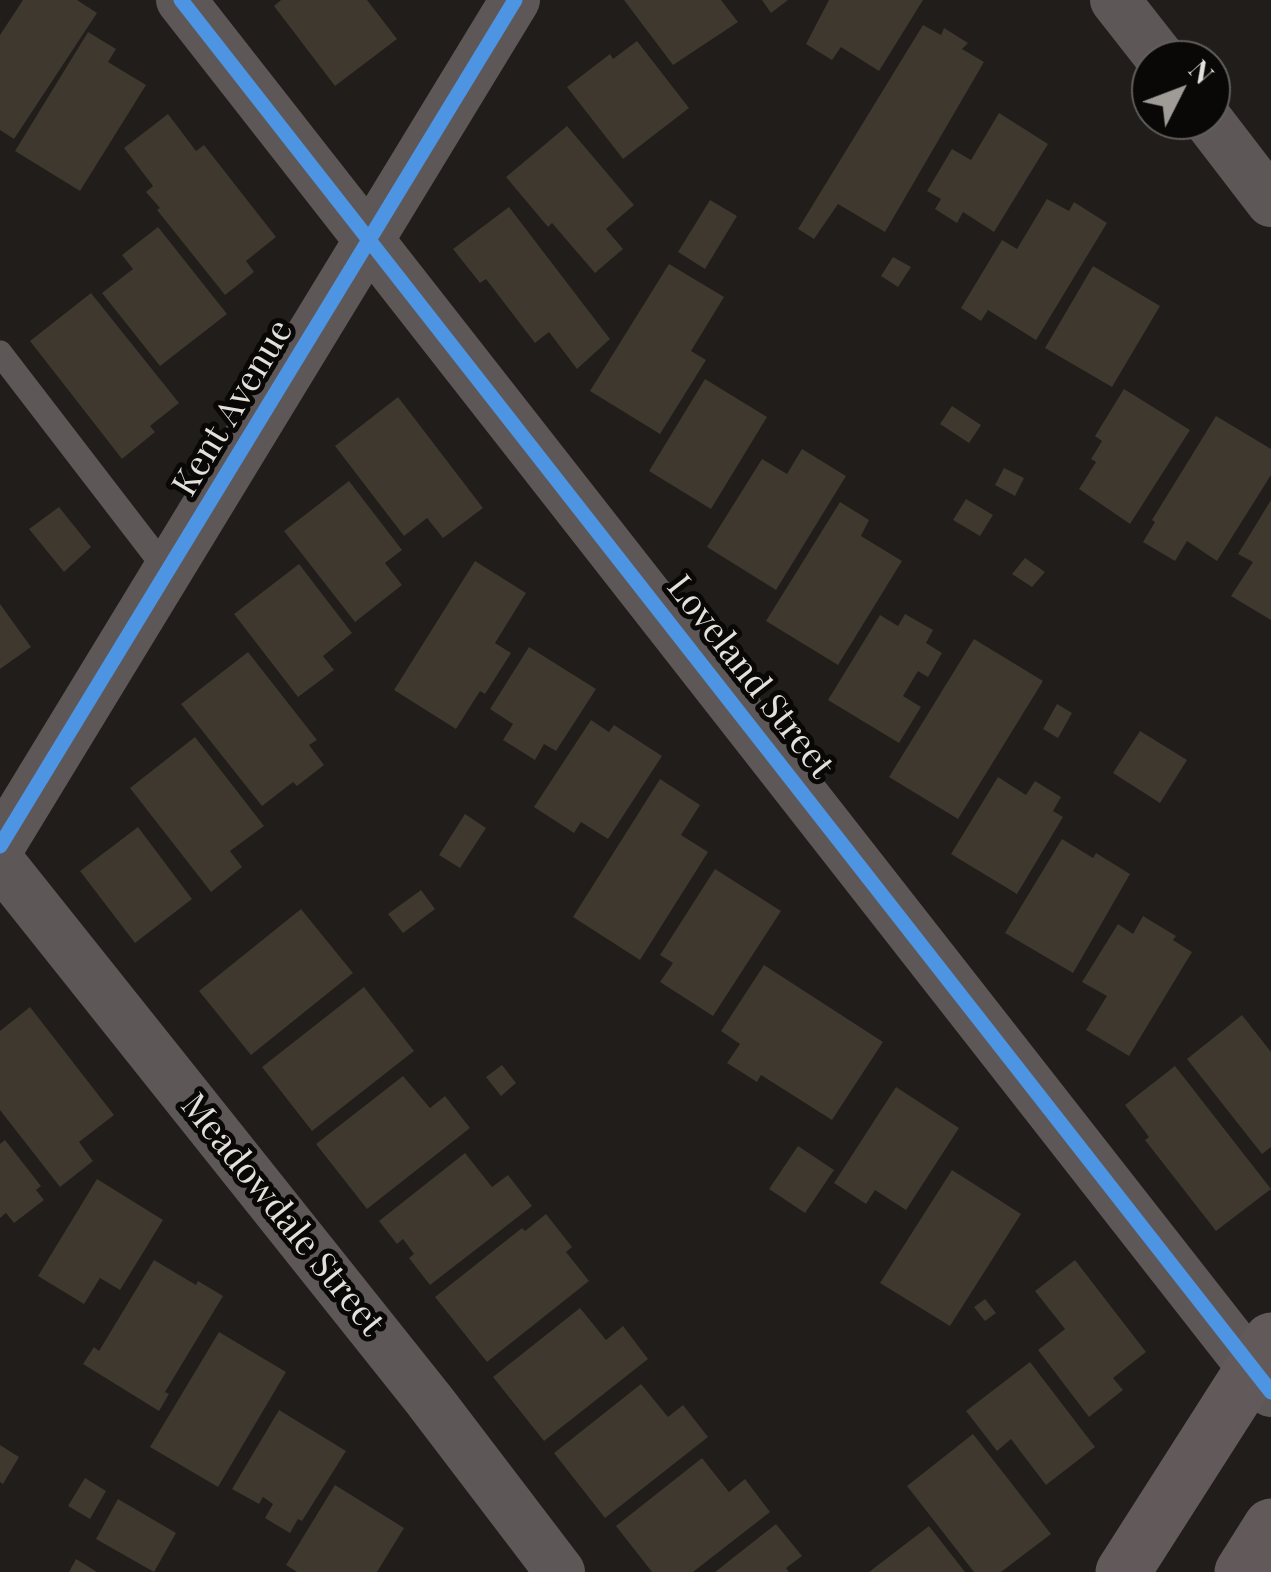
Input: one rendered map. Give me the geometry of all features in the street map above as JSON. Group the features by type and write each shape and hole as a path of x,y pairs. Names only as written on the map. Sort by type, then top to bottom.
{"street":[{"name":"Loveland Street","path":"181,0 1265,1366"},
{"name":"Kent Avenue","path":"0,846 515,0"},
{"path":"1115,0 1146,40"},
{"path":"1223,140 1271,202"},
{"name":"Meadowdale Street","path":"0,862 429,1400 560,1572"},
{"path":"1123,1572 1265,1366"},
{"path":"1242,1572 1271,1526"}],"lane":[{"path":"0,353 169,573"}],"building":[{"path":"23,0 77,0 97,13 14,139 0,130 0,35"},
{"path":"281,0 367,0 397,39 335,86 274,6"},
{"path":"624,0 721,0 738,22 673,65"},
{"path":"762,0 788,0 771,13"},
{"path":"829,0 923,0 879,71 841,47 832,60 806,44"},
{"path":"923,25 941,35 944,28 968,43 962,49 984,62 885,232 838,204 814,239 798,229"},
{"path":"88,32 116,49 108,62 146,85 80,191 15,151"},
{"path":"637,41 689,108 623,159 567,87 610,54 613,59"},
{"path":"999,113 1048,144 994,232 963,212 957,223 935,209 941,199 927,191 952,149 971,160"},
{"path":"168,114 196,151 204,145 276,237 246,261 254,272 225,295 157,210 160,208 146,192 153,186 124,148"},
{"path":"567,126 634,205 606,229 623,249 595,273 552,223 548,227 506,177"},
{"path":"1047,199 1069,211 1074,202 1107,223 1036,340 988,310 981,321 961,308 1002,240 1017,249"},
{"path":"710,200 737,216 705,269 678,252"},
{"path":"509,207 610,339 577,369 549,332 535,343 486,279 480,283 453,249"},
{"path":"158,227 227,314 160,366 102,293 133,269 122,255"},
{"path":"893,257 911,267 898,287 881,276"},
{"path":"669,264 724,297 691,351 706,360 660,434 590,391"},
{"path":"1093,266 1160,306 1112,387 1045,348"},
{"path":"91,293 179,403 150,426 155,432 122,459 30,341"},
{"path":"705,379 767,417 711,509 649,471"},
{"path":"1124,389 1190,430 1130,524 1079,489 1096,462 1091,459 1102,441 1095,436"},
{"path":"398,397 483,508 443,538 427,518 404,536 335,446"},
{"path":"952,406 981,425 969,443 940,424"},
{"path":"1216,416 1271,449 1271,475 1217,561 1187,541 1175,561 1143,542 1155,522 1152,520"},
{"path":"802,449 846,476 776,590 707,547 762,459 787,474"},
{"path":"1004,468 1024,478 1015,496 995,485"},
{"path":"349,481 402,550 385,563 402,585 355,622 284,531"},
{"path":"966,499 993,515 980,536 953,520"},
{"path":"1271,500 1271,620 1231,596 1253,562 1238,554"},
{"path":"840,502 869,520 861,536 902,561 838,665 766,621"},
{"path":"59,507 91,547 64,572 29,529"},
{"path":"1025,558 1045,572 1032,587 1012,574"},
{"path":"475,561 526,593 495,643 511,653 456,729 394,690"},
{"path":"299,564 352,633 323,656 334,670 298,697 234,614"},
{"path":"0,604 31,647 0,669"},
{"path":"905,614 933,630 926,643 942,653 928,677 918,671 903,696 921,707 899,743 828,700 880,615 898,626"},
{"path":"974,639 1043,681 958,819 889,777"},
{"path":"529,647 596,689 556,751 544,744 535,760 503,740 513,724 490,709"},
{"path":"248,652 317,740 309,745 324,765 262,806 181,704"},
{"path":"1057,704 1072,713 1058,738 1043,729"},
{"path":"591,720 609,732 614,725 662,756 608,839 581,822 574,833 534,807"},
{"path":"1140,731 1187,760 1160,803 1113,773"},
{"path":"195,737 264,826 230,851 242,867 211,892 130,788"},
{"path":"998,777 1026,795 1035,781 1061,797 1053,811 1063,817 1017,894 951,854"},
{"path":"660,779 700,805 681,835 708,852 640,960 573,917"},
{"path":"465,814 486,828 460,868 439,855"},
{"path":"138,827 192,899 135,943 80,871"},
{"path":"1062,839 1093,858 1096,853 1130,874 1073,973 1005,933"},
{"path":"715,869 781,911 713,1016 660,982 673,963 660,955"},
{"path":"421,890 435,909 403,933 388,914"},
{"path":"301,909 353,973 251,1055 199,991"},
{"path":"1143,916 1176,936 1173,940 1192,952 1129,1056 1086,1030 1107,996 1082,982 1118,924 1133,934"},
{"path":"764,965 883,1042 832,1120 761,1075 757,1082 727,1063 740,1044 721,1031"},
{"path":"364,987 414,1051 312,1131 262,1067"},
{"path":"30,1007 114,1115 79,1142 93,1161 60,1187 0,1110 0,1031"},
{"path":"1242,1015 1271,1052 1271,1147 1262,1154 1187,1059"},
{"path":"502,1065 516,1083 501,1096 486,1077"},
{"path":"1175,1066 1271,1189 1216,1231 1145,1140 1149,1137 1125,1105"},
{"path":"403,1076 430,1108 445,1096 470,1128 367,1209 316,1144"},
{"path":"896,1087 959,1128 906,1210 875,1190 866,1204 834,1183"},
{"path":"5,1140 41,1186 36,1190 44,1200 14,1223 6,1213 0,1218 0,1144"},
{"path":"798,1146 834,1170 805,1213 769,1189"},
{"path":"465,1153 492,1187 508,1175 532,1206 430,1285 409,1258 414,1254 403,1239 397,1244 379,1221"},
{"path":"952,1170 1021,1214 950,1326 880,1283"},
{"path":"97,1179 163,1220 120,1290 100,1278 84,1304 38,1276"},
{"path":"546,1214 572,1247 566,1252 589,1281 487,1362 435,1297 522,1228 525,1231"},
{"path":"154,1260 223,1296 165,1392 169,1394 159,1411 83,1364 94,1347 99,1351"},
{"path":"1075,1260 1146,1352 1113,1378 1123,1390 1089,1417 1038,1350 1065,1329 1035,1291"},
{"path":"985,1299 996,1313 985,1321 974,1307"},
{"path":"580,1308 606,1340 623,1326 648,1359 544,1441 493,1377"},
{"path":"219,1332 286,1372 218,1487 150,1447"},
{"path":"1030,1362 1095,1447 1046,1485 1011,1439 997,1451 966,1411"},
{"path":"641,1384 668,1417 683,1405 708,1437 605,1518 554,1453"},
{"path":"279,1410 346,1451 302,1521 298,1519 290,1533 265,1518 273,1504 263,1497 259,1504 232,1489"},
{"path":"973,1434 1051,1534 1001,1572 974,1572 907,1486"},
{"path":"0,1445 19,1457 3,1484 0,1482"},
{"path":"702,1458 729,1492 745,1479 770,1512 693,1572 652,1572 616,1526"},
{"path":"85,1478 106,1491 90,1519 68,1506"},
{"path":"335,1485 404,1528 377,1572 297,1572 286,1565"},
{"path":"118,1499 176,1533 154,1572 96,1539"},
{"path":"776,1524 802,1556 786,1568 789,1572 715,1572"},
{"path":"929,1526 965,1572 869,1572"},
{"path":"76,1559 97,1572 69,1572"}],"cycle path":[{"path":"181,0 1271,1392"},
{"path":"0,846 515,0"}]}
